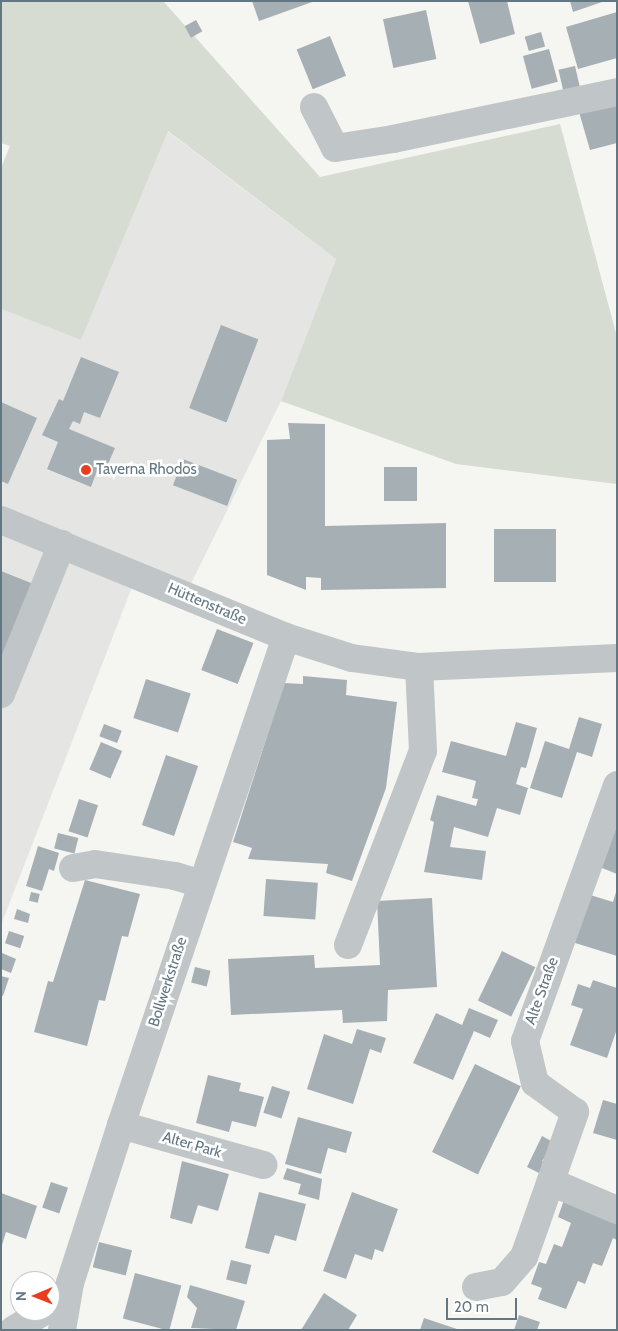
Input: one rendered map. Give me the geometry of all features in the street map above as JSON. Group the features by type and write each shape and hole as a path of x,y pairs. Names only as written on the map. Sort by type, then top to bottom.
{"street":[{"path":"314,107 335,148 393,139 617,92"},
{"name":"Hüttenstraße","path":"1,520 286,638 352,658 419,667 617,658"},
{"path":"1,694 62,544"},
{"name":"Bollwerkstraße","path":"62,1330 70,1283 121,1125 201,884 286,638"},
{"path":"348,945 423,751 419,667"},
{"name":"Alte Straße","path":"476,1288 502,1282 524,1257 576,1112 535,1083 525,1041 617,784"},
{"path":"73,868 95,864 175,876 201,884"},
{"name":"Alter Park","path":"121,1125 263,1165"},
{"path":"551,1182 617,1210"},
{"path":"60,1294 70,1283"},
{"path":"13,1330 28,1321"}],"shaded area":[{"path":"1,1 163,1 320,177 560,124 617,337 617,484 456,464 281,401 336,259 168,131 81,340 1,309 1,168 10,146 1,143"},
{"path":"167,131 336,259 281,401 179,608 132,587 1,925 1,309 81,340"}],"building":[{"path":"252,1 315,1 259,21"},
{"path":"468,1 507,1 515,34 480,44"},
{"path":"570,1 602,1 602,2 573,12"},
{"path":"426,10 436,59 393,68 383,19"},
{"path":"617,12 617,58 578,69 566,27"},
{"path":"196,20 202,31 191,38 185,26"},
{"path":"541,32 545,46 529,51 525,37"},
{"path":"330,36 346,76 313,89 297,49"},
{"path":"549,49 558,82 532,89 523,56"},
{"path":"575,66 581,93 565,97 558,70"},
{"path":"617,101 617,143 590,150 579,112"},
{"path":"221,325 258,339 226,422 189,408"},
{"path":"81,357 119,372 100,418 84,412 80,424 73,421 69,429 115,448 105,471 98,468 91,487 47,469 58,442 42,435 59,399 63,401"},
{"path":"1,402 37,418 8,484 1,481"},
{"path":"288,423 325,424 325,526 446,523 446,588 321,590 321,578 306,577 306,590 267,575 267,440 290,439"},
{"path":"183,459 237,480 227,506 173,485"},
{"path":"384,467 417,467 417,501 384,501"},
{"path":"494,529 556,529 556,582 494,582"},
{"path":"1,571 36,585 1,672"},
{"path":"217,629 253,643 238,684 201,670"},
{"path":"303,676 347,680 346,695 397,702 386,788 352,881 326,873 328,864 248,859 252,848 233,842 284,683 303,684"},
{"path":"146,679 191,694 178,733 133,718"},
{"path":"579,717 602,724 592,757 577,752 562,798 530,788 545,741 569,749"},
{"path":"516,722 537,728 526,768 521,767 516,784 528,788 520,815 497,808 488,837 454,827 450,847 486,851 482,880 424,872 434,822 430,820 437,795 476,806 478,799 472,798 476,781 442,772 451,741 506,756"},
{"path":"104,724 122,731 117,743 99,736"},
{"path":"101,742 122,751 110,779 89,770"},
{"path":"166,755 198,766 174,836 142,825"},
{"path":"79,799 98,805 88,838 68,831"},
{"path":"611,825 617,827 617,874 597,866"},
{"path":"58,833 78,838 75,854 54,849"},
{"path":"38,846 59,853 54,871 49,869 42,891 26,886"},
{"path":"266,879 318,883 315,920 263,916"},
{"path":"85,880 140,894 128,937 122,936 105,1001 99,1000 87,1046 34,1032 48,981 53,982"},
{"path":"31,892 40,894 38,903 29,901"},
{"path":"616,892 617,956 572,942 587,894 613,902"},
{"path":"432,898 437,987 388,990 387,1021 343,1023 342,1010 231,1015 228,959 314,955 315,968 380,965 377,901"},
{"path":"17,909 30,914 28,923 14,919"},
{"path":"9,931 24,936 20,948 5,943"},
{"path":"502,951 535,967 511,1017 478,1000"},
{"path":"2,953 16,959 11,973 1,969"},
{"path":"195,967 211,971 207,986 191,983"},
{"path":"1,976 9,978 3,996 1,995"},
{"path":"593,980 617,988 617,1029 607,1058 570,1045 583,1009 571,1005 578,984 590,988"},
{"path":"469,1008 498,1020 490,1038 474,1031 453,1080 413,1063 436,1013 462,1025"},
{"path":"357,1029 386,1038 381,1053 370,1049 353,1104 307,1089 324,1034 352,1044"},
{"path":"475,1064 521,1086 478,1174 432,1152"},
{"path":"208,1075 241,1083 239,1091 264,1097 256,1127 232,1121 229,1132 196,1123"},
{"path":"272,1086 290,1092 281,1119 263,1113"},
{"path":"603,1100 617,1104 617,1140 593,1133"},
{"path":"298,1117 352,1132 346,1153 328,1148 321,1174 285,1164"},
{"path":"542,1136 555,1143 542,1161 548,1164 543,1175 527,1167"},
{"path":"182,1161 229,1174 218,1211 198,1205 192,1224 170,1218"},
{"path":"287,1168 322,1179 319,1200 298,1194 301,1184 283,1179"},
{"path":"51,1182 68,1188 59,1213 42,1208"},
{"path":"259,1192 306,1204 296,1241 275,1235 269,1254 245,1248"},
{"path":"352,1192 398,1209 383,1252 375,1249 372,1260 355,1254 346,1279 323,1271"},
{"path":"1,1193 37,1206 26,1239 6,1232 2,1245"},
{"path":"565,1197 617,1217 617,1240 613,1238 602,1266 593,1263 585,1284 578,1281 566,1309 538,1299 542,1288 531,1284 539,1262 546,1264 554,1244 562,1247 571,1223 558,1217"},
{"path":"99,1242 132,1250 126,1275 93,1267"},
{"path":"231,1260 251,1265 247,1284 226,1279"},
{"path":"135,1273 181,1285 169,1330 123,1318"},
{"path":"190,1285 245,1301 236,1330 191,1328 197,1308 187,1297"},
{"path":"324,1293 357,1315 348,1330 301,1330"},
{"path":"519,1315 540,1322 537,1330 514,1330"},
{"path":"424,1318 457,1329 457,1330 420,1330"}],"place":[{"name":"Taverna Rhodos","path":"86,470"}]}
